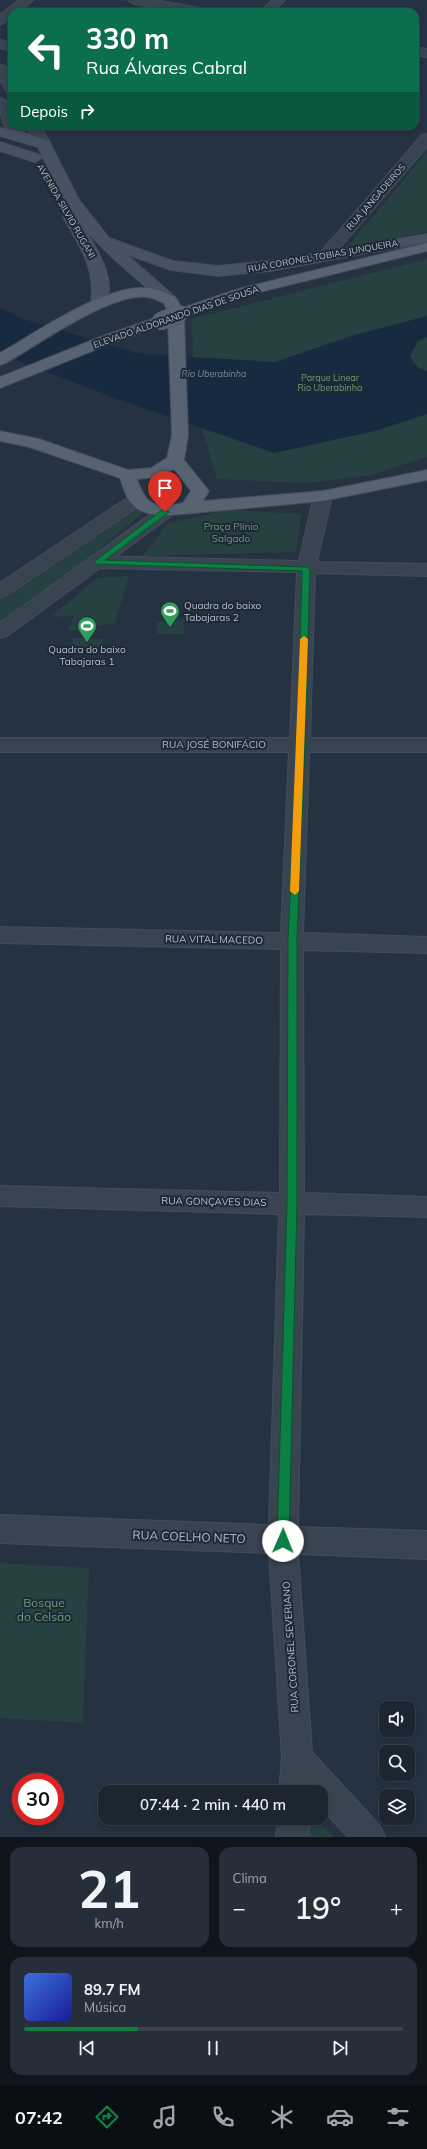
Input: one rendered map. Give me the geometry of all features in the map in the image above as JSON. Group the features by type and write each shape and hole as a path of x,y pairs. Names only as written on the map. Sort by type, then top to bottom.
{"main road":[{"name":"AVENIDA SILVIO RUGANI","path":"15,130 35,158 94,257 100,273 102,287 99,302"},
{"path":"16,130 44,144"},
{"name":"AVENIDA SILVIO RUGANI","path":"44,144 66,189 92,228 103,241 170,300"},
{"path":"0,146 35,158"},
{"name":"RUA CORONEL TOBIAS JUNQUEIRA","path":"103,241 172,265 218,271 270,266 427,238"},
{"name":"ELEVADO ALDORANDO DIAS DE SOUSA","path":"0,383 106,340 243,292 427,247"},
{"path":"0,360 99,302 133,293 149,292 170,300 176,312 180,435 176,460 162,470 154,473 127,475 33,443 0,436"},
{"path":"176,460 200,491 190,507"},
{"path":"127,475 136,500 165,512 190,507 323,496 427,474"}],"street":[{"path":"16,8 26,0"},
{"path":"134,0 178,8"},
{"path":"270,8 279,0"},
{"path":"0,21 8,15"},
{"path":"0,69 8,82"},
{"name":"AVENIDA SILVIO RUGANI","path":"0,102 8,117"},
{"name":"AVENIDA SILVIO RUGANI","path":"35,130 44,144"},
{"name":"RUA JANGADEIROS","path":"325,256 425,130"},
{"name":"RUA CORONEL SEVERIANO","path":"295,1785 297,1758 283,1541 292,1203 292,940 301,744 306,569 323,496"},
{"path":"0,591 136,500"},
{"path":"0,632 165,512"},
{"path":"98,562 306,569 427,570"},
{"name":"RUA JOSÉ BONIFÁCIO","path":"0,745 301,744 427,746"},
{"name":"RUA VITAL MACEDO","path":"0,935 292,940 427,945"},
{"name":"RUA GONÇAVES DIAS","path":"0,1196 427,1207"},
{"name":"RUA COELHO NETO","path":"0,1529 283,1541 427,1545"},
{"path":"297,1758 369,1837"},
{"path":"292,1837 293,1825"}],"green space":[{"path":"427,152 427,232 347,247"},
{"name":"Parque Linear Rio Uberabinha","path":"427,259 427,457 371,475 306,483 217,479 197,412 191,319"},
{"path":"135,506 143,513 88,558 0,622 0,597"},
{"name":"Praça Plínio Salgado","path":"229,510 302,514 296,552 143,556 168,523"},
{"path":"129,576 115,623 68,631 74,616 51,617 97,578"},
{"name":"Quadra do baixo Tabajaras 2","path":"185,620 183,634 157,634 157,622"},
{"name":"Quadra do baixo Tabajaras 1","path":"74,638 103,639 102,649 68,646"},
{"name":"Bosque do Celsão","path":"0,1563 89,1568 83,1723 0,1718"},
{"path":"305,1825 322,1825 334,1837 304,1837"}],"water":[{"name":"Rio Uberabinha","path":"0,308 23,319 141,354 275,362 351,336 427,316 427,337 417,342 410,357 417,367 427,371 427,414 375,431 274,453 120,400 0,354"}],"slow traffic":[{"path":"295,891 304,639"}],"place":[{"name":"Quadra do baixo Tabajaras 2","path":"170,628"},
{"name":"Quadra do baixo Tabajaras 1","path":"87,643"}],"route":[{"path":"165,512 98,562 306,569 301,744 292,940 292,1203 283,1541"}]}
